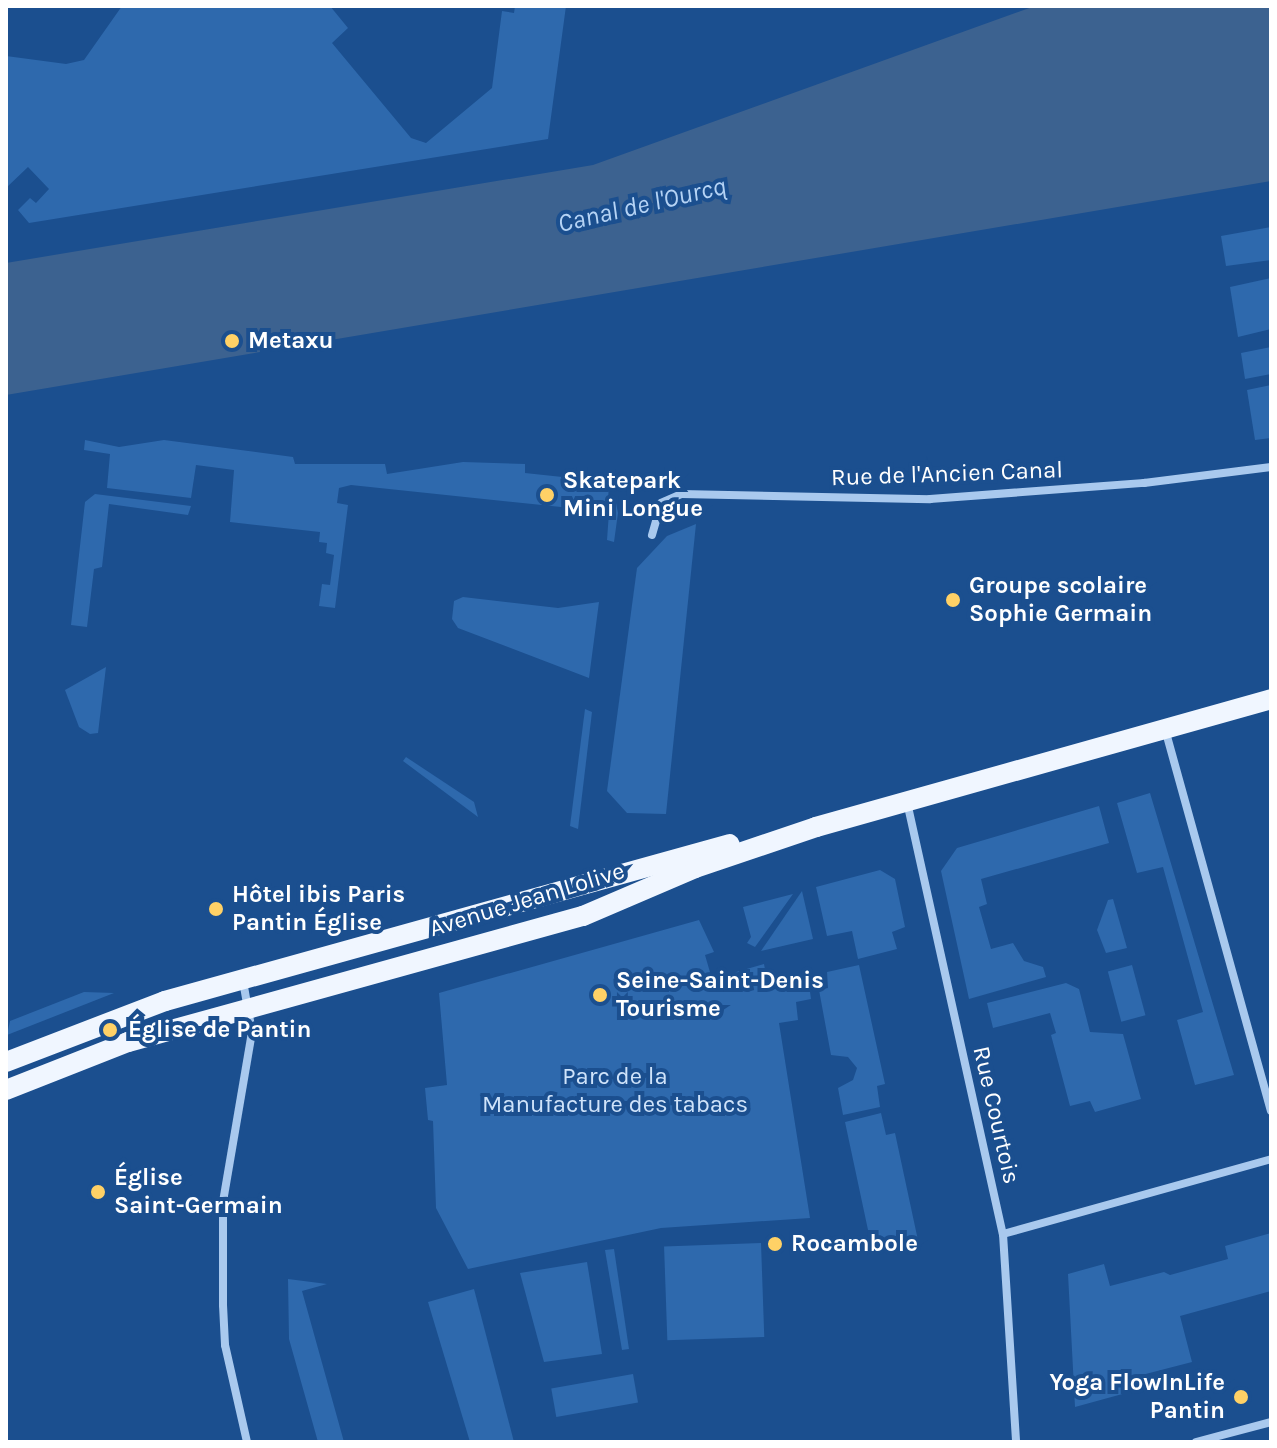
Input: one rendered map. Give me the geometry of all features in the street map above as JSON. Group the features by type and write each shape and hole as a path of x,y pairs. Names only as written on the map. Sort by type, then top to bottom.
{"main road":[{"name":"Avenue Jean Lolive","path":"6,1090 128,1042 583,916 695,868 816,827 1271,699"},
{"name":"Avenue Jean Lolive","path":"6,1062 165,1001 696,852 816,827"}],"street":[{"name":"Rue de l'Ancien Canal","path":"652,535 661,503 681,494 930,499 1144,483 1271,467"},
{"path":"1165,728 1271,1111"},
{"name":"Rue Courtois","path":"906,801 1003,1234 1016,1442"},
{"path":"243,980 252,1032 223,1201 225,1345 247,1442"},
{"path":"1003,1234 1271,1159"},
{"path":"1196,1442 1271,1422"}],"green space":[{"path":"122,6 330,6 348,28 332,43 411,138 426,143 492,88 502,11 514,13 515,6 566,6 548,139 29,223 18,210 30,198 36,203 49,189 28,167 6,188 6,56 66,64 84,60"},
{"path":"1271,227 1271,260 1226,266 1221,236"},
{"path":"1271,278 1271,329 1238,337 1230,287"},
{"path":"1271,347 1271,374 1245,379 1241,353"},
{"path":"1271,385 1271,438 1255,440 1247,390"},
{"path":"85,440 119,447 164,440 293,457 295,464 385,464 387,474 463,462 525,464 525,473 609,482 608,502 616,503 618,513 614,542 607,540 609,512 351,485 339,488 337,503 348,505 335,608 319,606 322,584 330,585 334,555 326,553 327,543 319,542 320,532 230,522 234,470 196,465 191,498 107,488 110,454 84,450"},
{"path":"95,494 191,506 188,515 109,504 102,567 94,569 87,627 71,625 85,502"},
{"path":"696,524 666,814 627,813 607,791 637,568 667,536"},
{"path":"463,597 558,608 599,602 589,678 458,628 452,619 454,601"},
{"path":"106,667 98,733 90,734 79,727 65,690"},
{"path":"585,709 592,712 578,829 570,826"},
{"path":"406,757 474,802 478,817 403,761"},
{"path":"1150,793 1234,1075 1195,1085 1177,1020 1203,1012 1163,867 1137,873 1117,803"},
{"path":"1099,806 1109,843 981,879 987,904 979,907 991,949 1013,943 1024,961 1043,967 1046,977 969,999 941,871 957,848"},
{"path":"880,870 895,879 905,927 892,932 897,949 858,959 852,931 827,936 816,887"},
{"path":"802,891 813,939 761,951"},
{"path":"793,894 755,947 747,943 751,937 743,907"},
{"path":"1113,899 1127,948 1106,953 1097,930 1108,900"},
{"name":"Parc de la Manufacture des tabacs","path":"699,920 714,952 705,955 712,979 764,964 768,985 808,977 811,999 796,1002 798,1020 779,1023 810,1218 661,1228 468,1269 436,1208 433,1121 428,1120 425,1088 447,1085 439,993"},
{"path":"859,965 885,1084 877,1086 880,1107 843,1115 838,1088 853,1080 857,1068 848,1057 831,1055 819,990 828,988 827,972"},
{"path":"1132,965 1145,1015 1121,1022 1108,971"},
{"path":"1066,983 1079,989 1090,1032 1123,1034 1141,1099 1095,1112 1090,1101 1070,1106 1051,1035 1056,1033 1050,1013 993,1028 987,1003"},
{"path":"84,992 114,993 7,1035 10,1021"},
{"path":"881,1113 886,1135 895,1133 919,1245 871,1244 845,1122"},
{"path":"1271,1233 1271,1291 1180,1316 1192,1362 1134,1377 1137,1390 1075,1407 1068,1274 1104,1264 1110,1286 1164,1272 1170,1275 1228,1259 1225,1246"},
{"path":"761,1243 764,1337 667,1340 664,1246"},
{"path":"614,1249 629,1349 622,1350 605,1250"},
{"path":"587,1262 602,1354 544,1362 520,1273"},
{"path":"288,1279 327,1284 302,1291 344,1442 318,1442 289,1339"},
{"path":"474,1289 514,1442 470,1442 428,1302"},
{"path":"633,1374 638,1403 556,1417 551,1388"}],"water":[{"name":"Canal de l'Ourcq","path":"1035,6 1271,6 1271,181 6,395 6,263 593,165"}],"place":[{"name":"Metaxu","path":"232,341"},
{"name":"Skatepark Mini Longue","path":"547,495"},
{"name":"Groupe scolaire Sophie Germain","path":"953,600"},
{"name":"Hôtel ibis Paris Pantin Église","path":"216,909"},
{"name":"Seine-Saint-Denis Tourisme","path":"600,995"},
{"name":"Église de Pantin","path":"110,1030"},
{"name":"Église Saint-Germain","path":"98,1192"},
{"name":"Rocambole","path":"775,1244"},
{"name":"Yoga FlowInLife Pantin","path":"1241,1397"}]}
